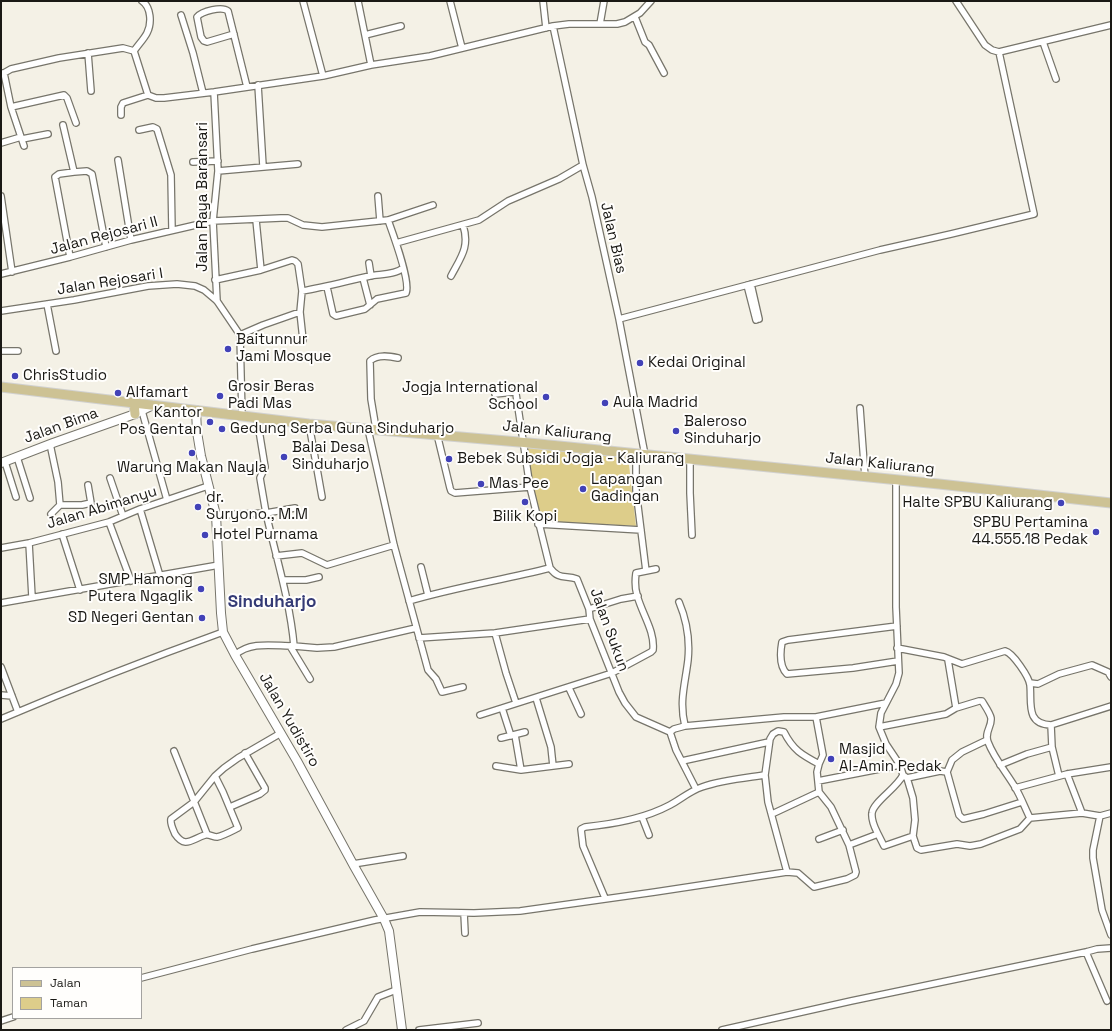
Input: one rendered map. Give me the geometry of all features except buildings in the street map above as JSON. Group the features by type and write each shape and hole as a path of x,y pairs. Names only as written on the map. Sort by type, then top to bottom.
{"main road":[{"name":"Jalan Kaliurang","path":"1,387 309,424 524,442 1111,503"},
{"path":"134,403 138,412"}],"street":[{"path":"134,51 147,34 149,25 148,9 142,1"},
{"path":"303,1 323,76"},
{"path":"358,1 371,65"},
{"path":"450,1 462,48"},
{"path":"543,1 546,28"},
{"path":"600,24 604,1"},
{"path":"121,115 121,106 123,103 148,95 156,98 164,98 214,92 247,86 258,86 323,76 371,65 430,56 554,26 569,24 617,24 636,17 652,1"},
{"path":"956,1 985,45 992,50 999,52 1111,24"},
{"path":"234,34 207,42 204,41 201,37 197,17 202,13 221,8 228,11 234,34 247,86"},
{"path":"181,15 193,53 203,93"},
{"path":"636,17 645,42 649,45 664,73"},
{"path":"365,35 401,26"},
{"name":"Jalan Bias","path":"554,26 583,165 592,197 619,320 641,454 636,490 646,571"},
{"path":"1043,42 1056,79"},
{"path":"24,146 2,73 11,69 59,58 123,48 134,51"},
{"path":"134,51 148,95"},
{"path":"619,320 880,250 1034,214 999,52"},
{"path":"88,54 91,91"},
{"path":"258,86 263,166"},
{"name":"Jalan Raya Baransari","path":"214,92 218,161 213,221 217,301"},
{"path":"11,107 64,95 67,98 76,123"},
{"path":"63,125 74,172"},
{"path":"139,130 153,127 157,129 171,175 172,230"},
{"path":"1,143 48,134"},
{"path":"118,160 131,240"},
{"path":"193,162 218,161"},
{"path":"218,171 298,164"},
{"path":"396,243 479,220 508,201 558,179 583,165"},
{"path":"70,257 55,177 59,174 87,171 92,174 106,247"},
{"path":"1,196 12,272"},
{"path":"378,196 380,221"},
{"name":"Jalan Rejosari II","path":"1,274 131,240 213,221 288,218 304,225 322,227 388,220 433,205"},
{"path":"256,220 261,270"},
{"path":"327,287 333,314 335,316 365,310 377,299 406,293 408,290 407,284 388,220"},
{"path":"451,276 460,260 466,243 466,235 463,225"},
{"path":"215,280 261,270 286,261 295,261 298,264 302,291 300,312 303,340"},
{"path":"369,263 372,276"},
{"path":"302,291 399,271 403,268"},
{"path":"363,278 370,305"},
{"name":"Jalan Rejosari I","path":"1,311 148,286 177,284 195,286 204,290 217,301 240,335"},
{"path":"749,284 757,320"},
{"path":"47,304 56,352"},
{"path":"242,416 240,335 300,312"},
{"path":"1,351 18,351"},
{"path":"398,358 388,356 370,361 372,429 394,545 428,670 436,678 441,691 463,688"},
{"path":"409,601 428,595 550,568 530,487 516,394 514,392 495,394"},
{"name":"Jalan Bima","path":"3,462 153,406"},
{"path":"860,408 865,477"},
{"name":"Jalan Yudistiro","path":"196,410 197,432 201,456 216,515 223,632 301,767 384,919 389,931 402,1030"},
{"path":"138,412 167,500"},
{"path":"257,418 265,467 260,478 266,513 283,580 293,635 292,646 310,679"},
{"path":"309,424 322,497"},
{"path":"437,434 451,491 455,493 530,487"},
{"path":"50,444 58,482 60,505"},
{"path":"17,457 30,498"},
{"path":"690,460 692,536"},
{"path":"3,462 16,497"},
{"path":"110,478 124,516"},
{"path":"896,481 897,626 899,673 896,684 881,713 879,727 886,744 900,765 913,798 915,820 913,836 917,848 921,850 957,844 970,846 981,844 1020,829 1030,818 1082,813 1100,816 1111,813"},
{"path":"51,514 60,505 82,505 91,503 88,485"},
{"name":"Jalan Abimanyu","path":"1,548 29,543 109,522 140,509 208,486"},
{"path":"216,515 266,513 295,508"},
{"path":"140,509 160,576"},
{"path":"109,522 132,581"},
{"path":"538,524 641,530"},
{"path":"62,534 80,590"},
{"path":"29,543 32,597"},
{"path":"276,556 302,553 327,565 394,545"},
{"path":"1,603 219,565"},
{"path":"421,567 428,595"},
{"name":"Jalan Sukun","path":"550,568 554,574 577,579 589,609 590,619 619,692 625,703 636,717 670,732"},
{"path":"480,715 569,688 612,673 653,650 652,635 636,589 636,573 656,569"},
{"path":"283,580 306,580 319,577"},
{"path":"589,609 621,599 638,596"},
{"path":"679,602 686,618 689,647 682,698 682,714 685,726"},
{"path":"419,638 495,633 590,619"},
{"path":"897,626 788,640 782,642 780,650 783,668 787,674 853,668 898,661"},
{"path":"235,655 240,651 254,646 292,646 317,648 334,647 416,628"},
{"path":"1,719 143,660 223,632"},
{"path":"495,633 516,703"},
{"path":"898,648 944,657 948,660 962,664 1009,652 1014,657 1030,683 1030,704 1038,722 1045,725 1051,725 1111,706"},
{"path":"948,660 956,708"},
{"path":"1030,683 1038,684 1059,674 1092,665 1108,672 1111,677"},
{"path":"1,667 18,712"},
{"path":"569,688 580,714"},
{"path":"1,695 12,696"},
{"path":"536,698 552,747 553,766"},
{"path":"879,727 946,714 956,708 979,701 982,702 991,717 991,723 986,734 987,740 1000,765 1015,788 1030,818"},
{"path":"696,789 676,750 670,732 674,729 685,726 784,717 816,717 886,703"},
{"path":"502,708 513,735 521,770"},
{"path":"142,978 252,949 420,912 464,913 520,911 787,872 798,873 814,887 853,877 856,872 849,845 831,807 819,792 817,772 823,755 816,717"},
{"path":"1051,725 1052,747 1059,776"},
{"path":"787,872 768,802 766,775 769,742 773,734 778,731 784,732 792,746 801,754 819,764"},
{"path":"501,738 525,732"},
{"path":"215,776 238,828 218,837 207,834 184,842 180,841 170,822 171,819 194,802 215,776 224,768 245,753 281,733"},
{"path":"987,740 962,752 952,760 946,772 959,815 963,819 1022,802"},
{"path":"682,761 769,742"},
{"path":"1000,765 1027,754 1052,747"},
{"path":"174,751 207,834"},
{"path":"230,807 260,794 265,790 245,753"},
{"path":"496,766 521,770 569,764"},
{"path":"818,782 900,765"},
{"path":"1015,788 1067,774 1111,767"},
{"path":"913,836 884,846 872,821 874,807 905,776 940,771 946,772"},
{"path":"1067,774 1082,813"},
{"path":"605,898 583,846 581,829 642,817 670,806 696,789 721,782 766,775"},
{"path":"772,814 819,792"},
{"path":"1100,816 1093,850 1093,858 1102,910 1111,935"},
{"path":"642,817 649,835"},
{"path":"819,839 842,830"},
{"path":"849,845 878,834"},
{"path":"353,864 403,856"},
{"path":"464,913 465,933"},
{"path":"722,1030 851,1001 1086,952 1097,948 1111,948"},
{"path":"1086,952 1107,1001"},
{"path":"348,1030 364,1021 378,997 396,990"},
{"path":"1,1021 12,1017"},
{"path":"419,1030 478,1023"}],"green space":[{"name":"Lapangan Gadingan","path":"525,446 628,456 636,526 540,521"}],"place":[{"name":"Baitunnur Jami Mosque","path":"228,349"},
{"name":"Kedai Original","path":"640,363"},
{"name":"ChrisStudio","path":"15,376"},
{"name":"Alfamart","path":"118,393"},
{"name":"Grosir Beras Padi Mas","path":"220,396"},
{"name":"Jogja International School","path":"546,397"},
{"name":"Aula Madrid","path":"605,403"},
{"name":"Kantor Pos Gentan","path":"210,422"},
{"name":"Gedung Serba Guna Sinduharjo","path":"222,429"},
{"name":"Baleroso Sinduharjo","path":"676,431"},
{"name":"Warung Makan Nayla","path":"192,453"},
{"name":"Balai Desa Sinduharjo","path":"284,457"},
{"name":"Bebek Subsidi Jogja - Kaliurang","path":"449,459"},
{"name":"Mas Pee","path":"481,484"},
{"name":"Lapangan Gadingan","path":"583,489"},
{"name":"Bilik Kopi","path":"525,502"},
{"name":"Halte SPBU Kaliurang","path":"1061,503"},
{"name":"dr. Suryono., M.M","path":"198,507"},
{"name":"SPBU Pertamina 44.555.18 Pedak","path":"1096,532"},
{"name":"Hotel Purnama","path":"205,535"},
{"name":"SMP Hamong Putera Ngaglik","path":"201,589"},
{"name":"SD Negeri Gentan","path":"202,618"},
{"name":"Masjid Al-Amin Pedak","path":"831,759"}],"district":[{"name":"Sinduharjo","path":"272,602"}]}
